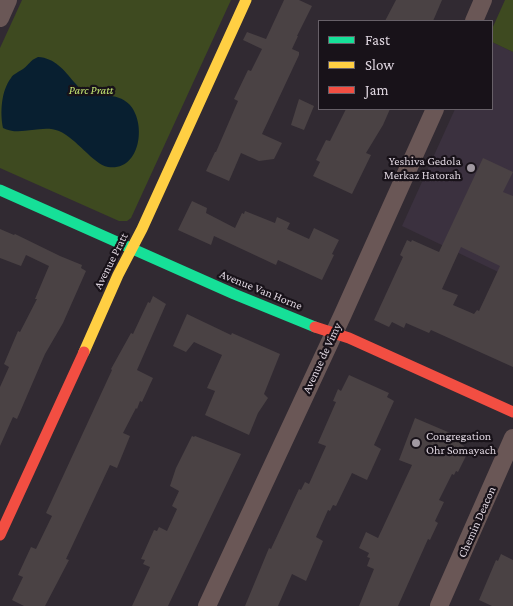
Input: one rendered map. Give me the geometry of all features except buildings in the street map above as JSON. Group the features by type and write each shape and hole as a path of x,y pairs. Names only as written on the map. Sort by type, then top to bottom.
{"street":[{"path":"0,18 8,0"},
{"name":"Avenue Pratt","path":"0,535 122,266 142,229 246,0"},
{"path":"474,20 483,0"},
{"name":"Avenue de Vimy","path":"207,606 334,333 435,110"},
{"name":"Avenue Van Horne","path":"0,190 234,294 349,338 513,412"},
{"name":"Chemin Deacon","path":"439,606 513,438"}],"shaded area":[{"name":"Yeshiva Gedola Merkaz Hatorah","path":"493,42 513,52 513,279 402,226 455,110 493,110"}],"green space":[{"name":"Parc Pratt","path":"22,0 231,0 131,218 127,221 119,221 0,168 0,48"},
{"path":"505,0 513,0 513,52 493,42 493,27"}],"water":[{"path":"38,57 59,65 82,90 113,96 129,104 135,112 139,133 138,144 128,162 119,166 108,167 102,165 72,139 52,129 16,131 3,128 2,102 5,89 13,75"}],"traffic: fast":[{"path":"0,190 234,294 315,327"}],"traffic: slow":[{"path":"84,352 246,0"}],"traffic: jam":[{"path":"315,327 349,338 513,412"},
{"path":"0,535 84,352"}],"place":[{"name":"Yeshiva Gedola Merkaz Hatorah","path":"471,168"},
{"name":"Congregation Ohr Somayach","path":"416,443"}]}
